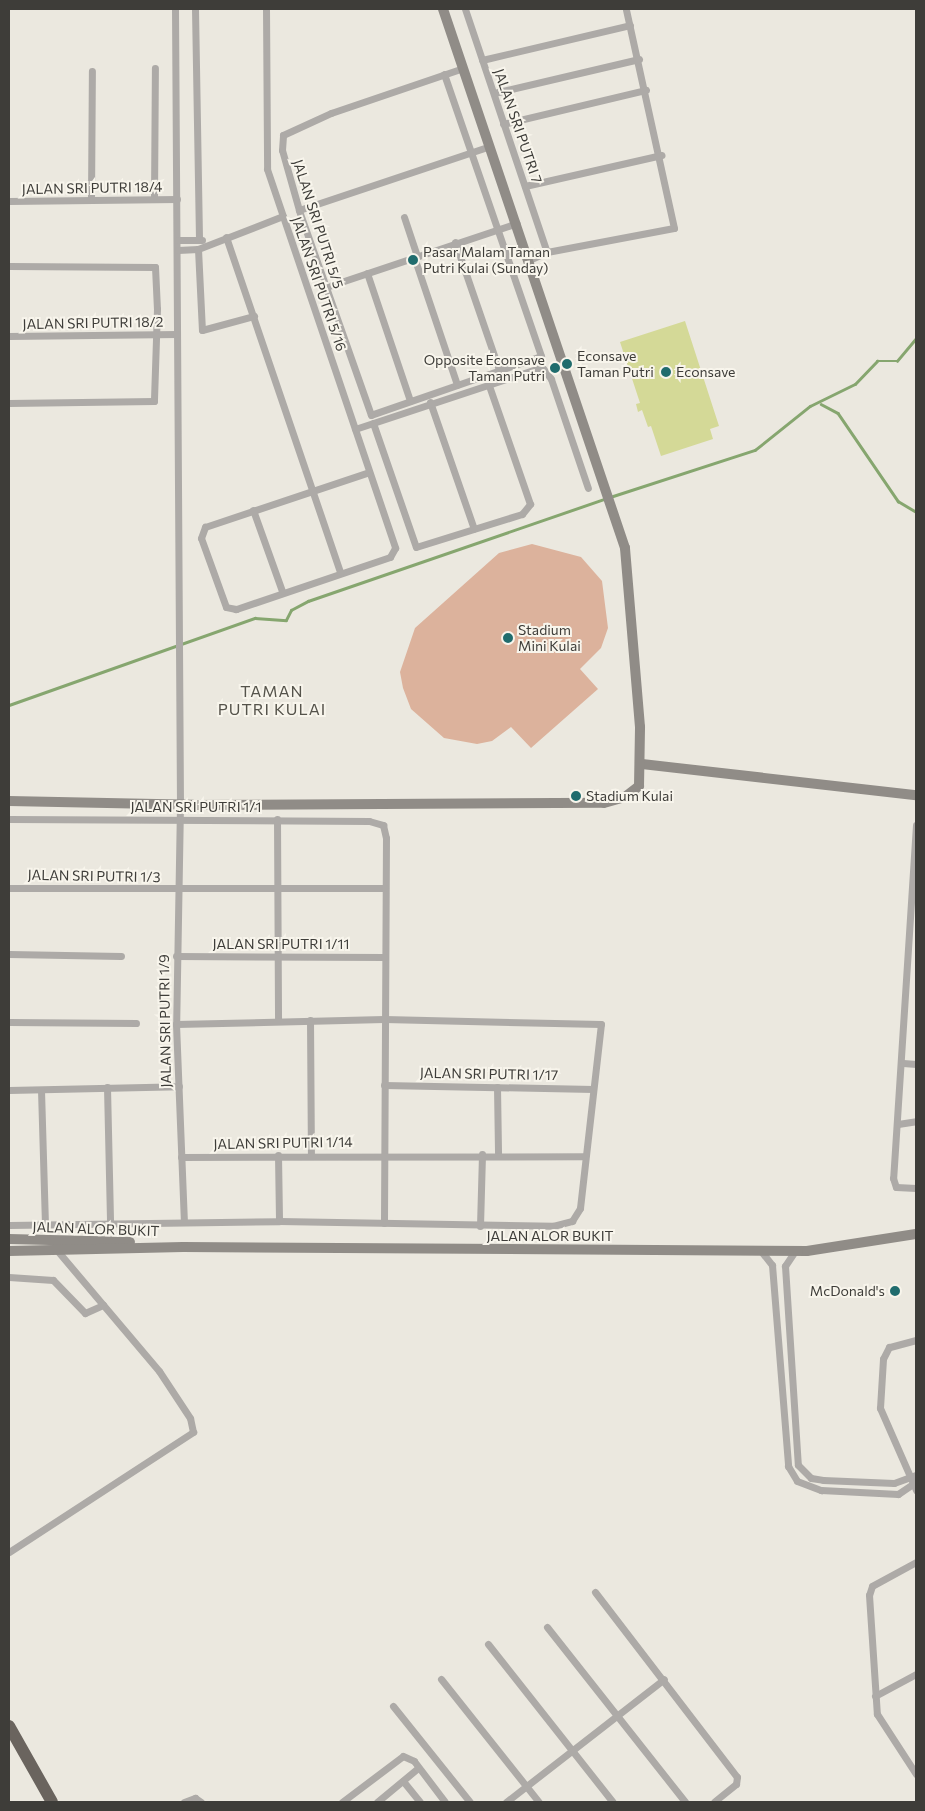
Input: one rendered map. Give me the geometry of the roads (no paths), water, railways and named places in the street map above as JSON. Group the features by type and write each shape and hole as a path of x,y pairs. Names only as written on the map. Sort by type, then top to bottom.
{"highway":[{"path":"9,1726 52,1802"},
{"path":"9,1743 42,1802"}],"street":[{"name":"JALAN SRI PUTRI 1/9","path":"175,9 178,240 180,805 176,1024 184,1221"},
{"path":"195,9 199,239"},
{"name":"JALAN SRI PUTRI 5/16","path":"266,9 267,169 395,548 390,558 340,572"},
{"path":"9,801 180,805 604,803 636,790 642,764 625,548 517,223 443,9"},
{"name":"JALAN SRI PUTRI 7","path":"465,9 546,252"},
{"path":"529,260 546,252 674,228 662,155 626,9"},
{"path":"482,60 630,25"},
{"path":"494,93 639,59"},
{"path":"154,199 155,68"},
{"name":"JALAN SRI PUTRI 5/5","path":"462,68 286,132 282,150 299,210 414,544 425,547 474,529"},
{"path":"92,70 92,200"},
{"path":"355,429 410,401 541,356 499,229 444,74"},
{"path":"503,124 646,90"},
{"path":"299,210 490,146"},
{"path":"525,186 662,155"},
{"name":"JALAN SRI PUTRI 18/4","path":"9,201 176,200"},
{"path":"178,250 198,248 207,243 283,216"},
{"path":"404,217 457,385"},
{"path":"326,287 455,242 517,223"},
{"path":"226,237 254,316 312,490 340,572 282,591 236,609 224,603 201,534 205,527 312,490 369,472"},
{"path":"178,240 199,239 207,243"},
{"path":"455,242 499,370"},
{"path":"198,248 202,330 254,316"},
{"path":"9,266 156,267 157,334 154,401 9,403"},
{"path":"367,273 410,401"},
{"name":"JALAN SRI PUTRI 18/2","path":"9,336 177,334"},
{"path":"372,419 536,368 547,370 588,488"},
{"path":"430,402 474,529 522,514 530,504 488,383"},
{"path":"253,510 282,591"},
{"path":"642,764 916,795"},
{"name":"JALAN SRI PUTRI 1/1","path":"9,819 369,821 383,825 384,888"},
{"path":"277,819 278,1020"},
{"path":"916,826 913,930 898,1124 896,1187 916,1188"},
{"name":"JALAN SRI PUTRI 1/3","path":"9,888 384,888"},
{"path":"384,888 384,1223"},
{"path":"9,954 121,956"},
{"name":"JALAN SRI PUTRI 1/11","path":"176,956 385,957"},
{"path":"908,997 916,998"},
{"path":"9,1225 279,1221 563,1226 572,1221 580,1208 584,1156 601,1024 384,1019 278,1020 176,1024"},
{"path":"310,1020 310,1155"},
{"path":"9,1022 136,1023"},
{"path":"903,1063 916,1064"},
{"name":"JALAN SRI PUTRI 1/17","path":"384,1085 593,1088"},
{"path":"9,1090 179,1086"},
{"path":"107,1087 110,1224"},
{"path":"497,1088 498,1154"},
{"path":"41,1090 45,1224"},
{"path":"898,1124 916,1121"},
{"path":"480,1226 482,1154"},
{"name":"JALAN SRI PUTRI 1/14","path":"181,1157 482,1154 584,1156"},
{"path":"278,1155 279,1221"},
{"name":"JALAN ALOR BUKIT","path":"9,1251 183,1247 795,1251 916,1234"},
{"name":"JALAN ALOR BUKIT","path":"9,1239 183,1247"},
{"path":"9,1552 193,1432 190,1418 158,1371 49,1240"},
{"path":"761,1251 772,1265 788,1466 797,1481 821,1490 898,1494 916,1486 880,1408 883,1358 890,1347 916,1340"},
{"path":"795,1251 785,1266 798,1465 811,1478 823,1480 894,1483 913,1476"},
{"path":"9,1277 53,1280 85,1313 103,1306"},
{"path":"916,1562 869,1590 875,1696 880,1721 916,1774"},
{"path":"595,1592 664,1679 737,1777 736,1784 714,1802"},
{"path":"547,1627 685,1802"},
{"path":"488,1644 613,1802"},
{"path":"875,1696 916,1674"},
{"path":"441,1679 538,1802"},
{"path":"506,1802 664,1679"},
{"path":"392,1706 470,1802"},
{"path":"342,1802 398,1758 408,1757 445,1802"},
{"path":"376,1802 418,1768"},
{"path":"403,1781 420,1802"},
{"path":"184,1802 195,1798 201,1802"}],"waterway":[{"path":"610,497 755,450 810,406 855,384 877,361 897,361 916,338"},
{"path":"821,404 838,413 898,501 916,512"},
{"path":"9,705 255,618 286,620 291,610 308,601 604,499"}],"place":[{"name":"Pasar Malam Taman Putri Kulai (Sunday)","path":"413,260"},
{"name":"Econsave Taman Putri","path":"567,364"},
{"name":"Opposite Econsave Taman Putri","path":"555,368"},
{"name":"Econsave","path":"666,372"},
{"name":"Stadium Mini Kulai","path":"508,638"},
{"name":"Stadium Kulai","path":"576,796"},
{"name":"McDonald's","path":"895,1291"}],"district":[{"name":"TAMAN PUTRI KULAI","path":"272,700"}]}
